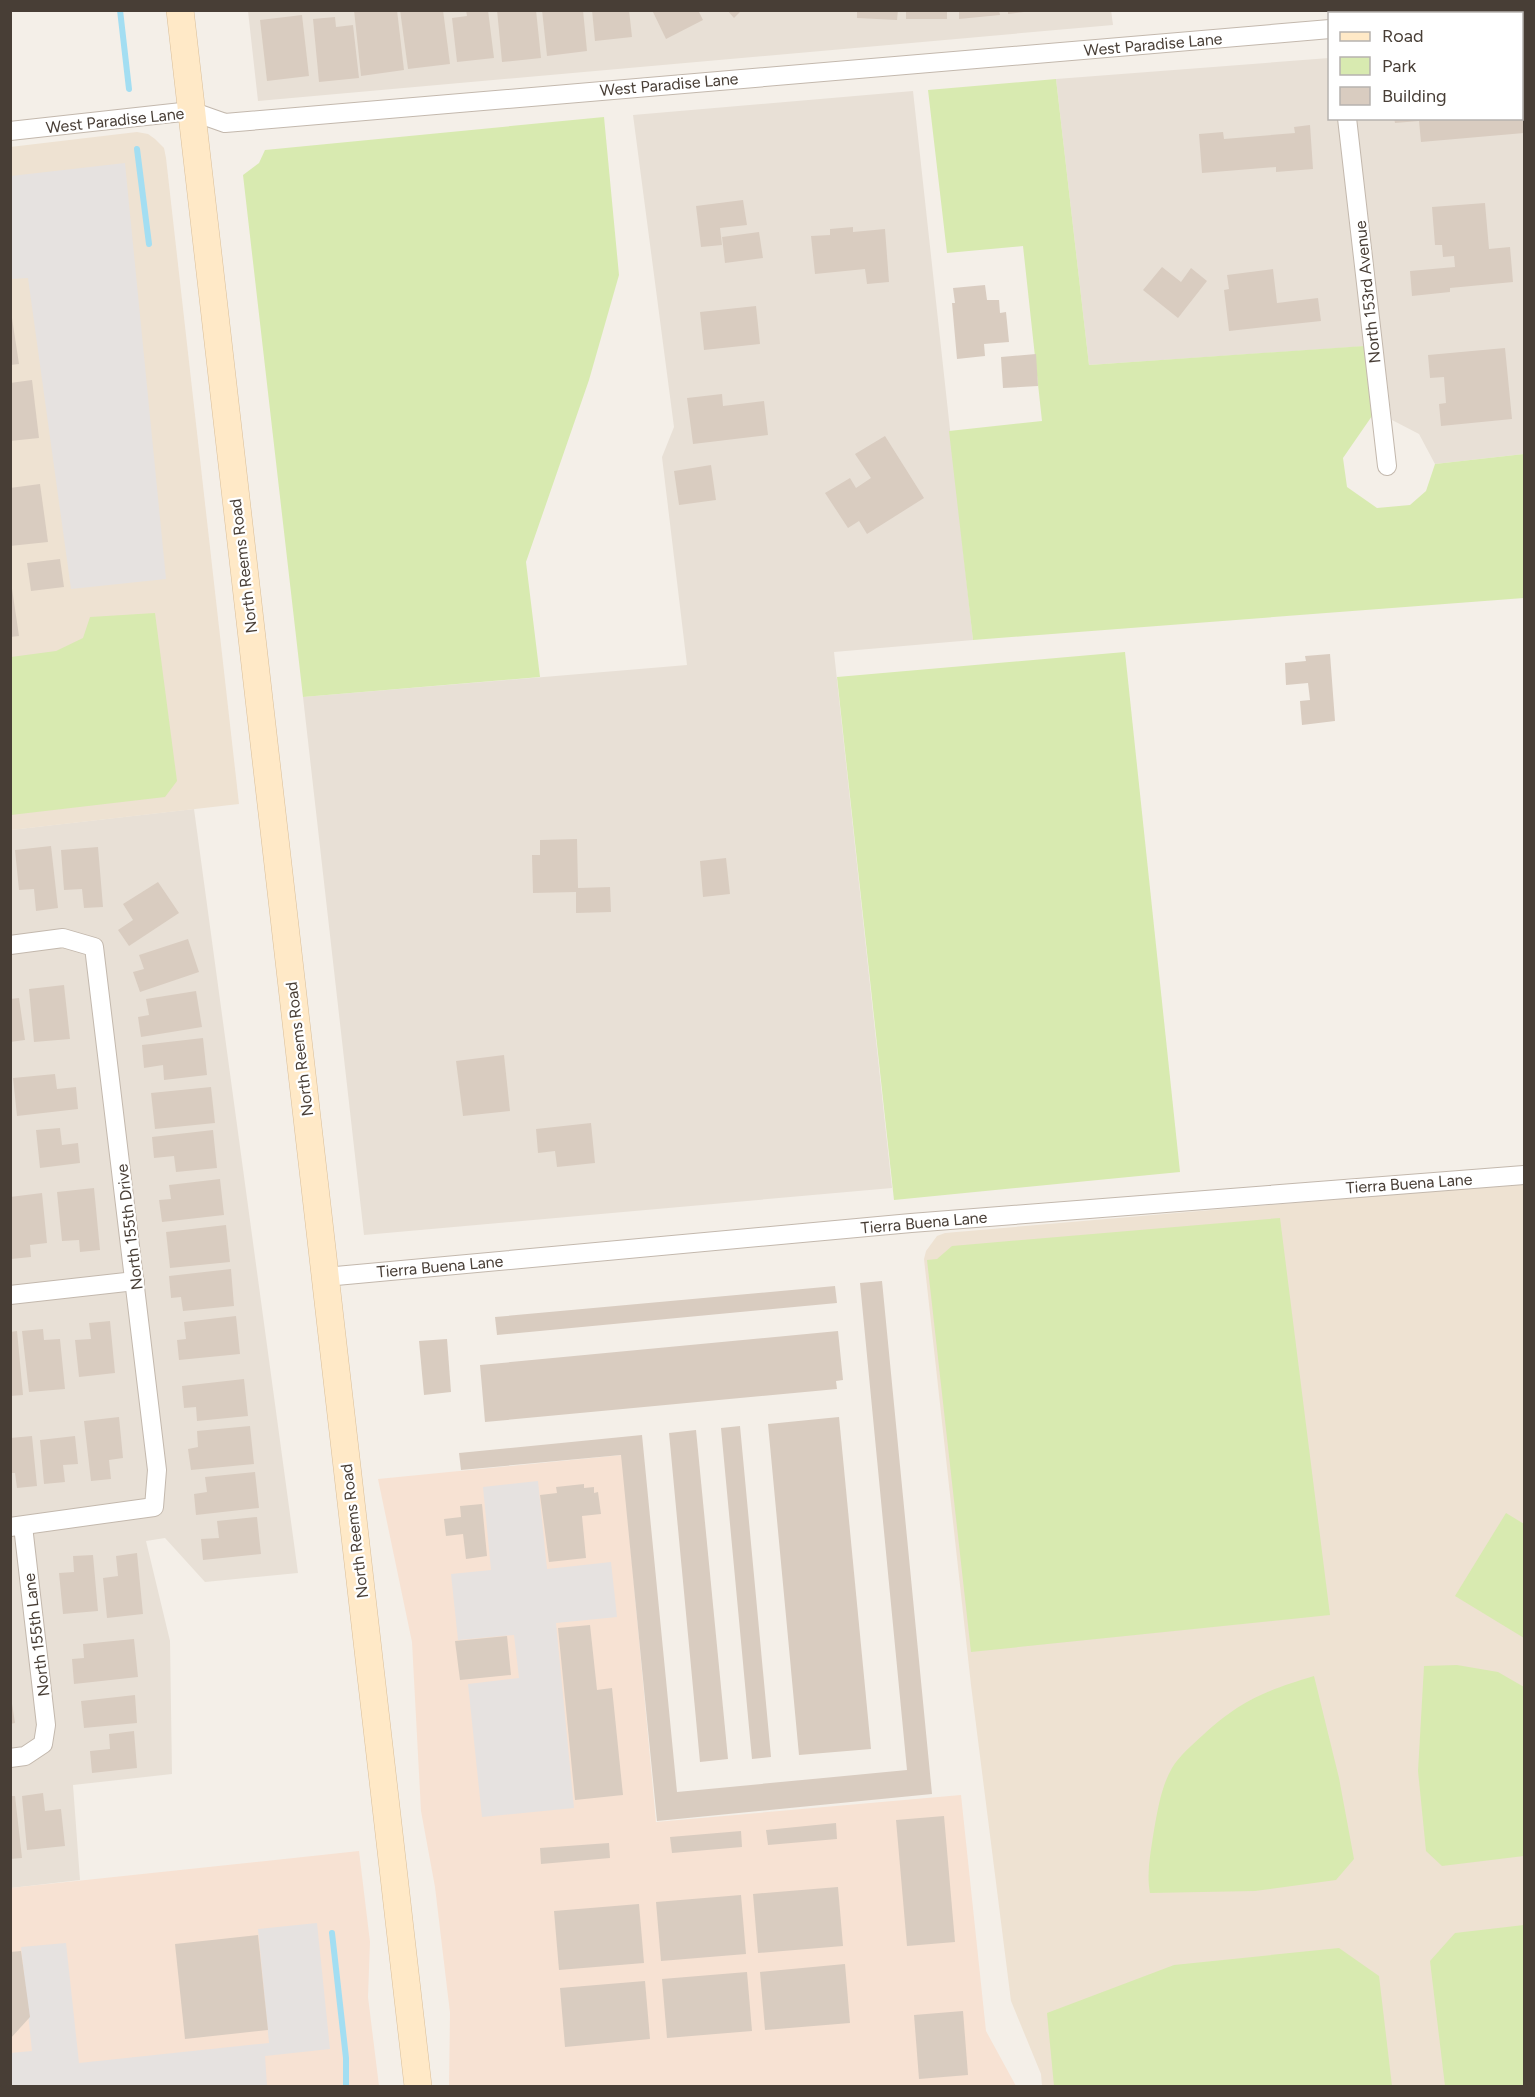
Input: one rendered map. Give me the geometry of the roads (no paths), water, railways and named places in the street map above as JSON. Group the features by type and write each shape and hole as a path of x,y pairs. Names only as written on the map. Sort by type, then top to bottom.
{"main road":[{"name":"North Reems Road","path":"180,10 418,2086"}],"street":[{"name":"West Paradise Lane","path":"10,131 191,111 225,123 1328,29"},
{"name":"North 153rd Avenue","path":"1347,120 1387,466"},
{"name":"North 155th Drive","path":"10,945 63,938 94,946 158,1470 154,1508 17,1527"},
{"name":"Tierra Buena Lane","path":"325,1277 911,1223 1524,1175"},
{"path":"10,1295 135,1281"},
{"name":"North 155th Lane","path":"10,1758 25,1756 43,1744 46,1725 17,1527"}],"waterway":[{"path":"120,10 129,89"},
{"path":"137,149 149,244"},
{"path":"332,1933 346,2058 346,2086"}]}
